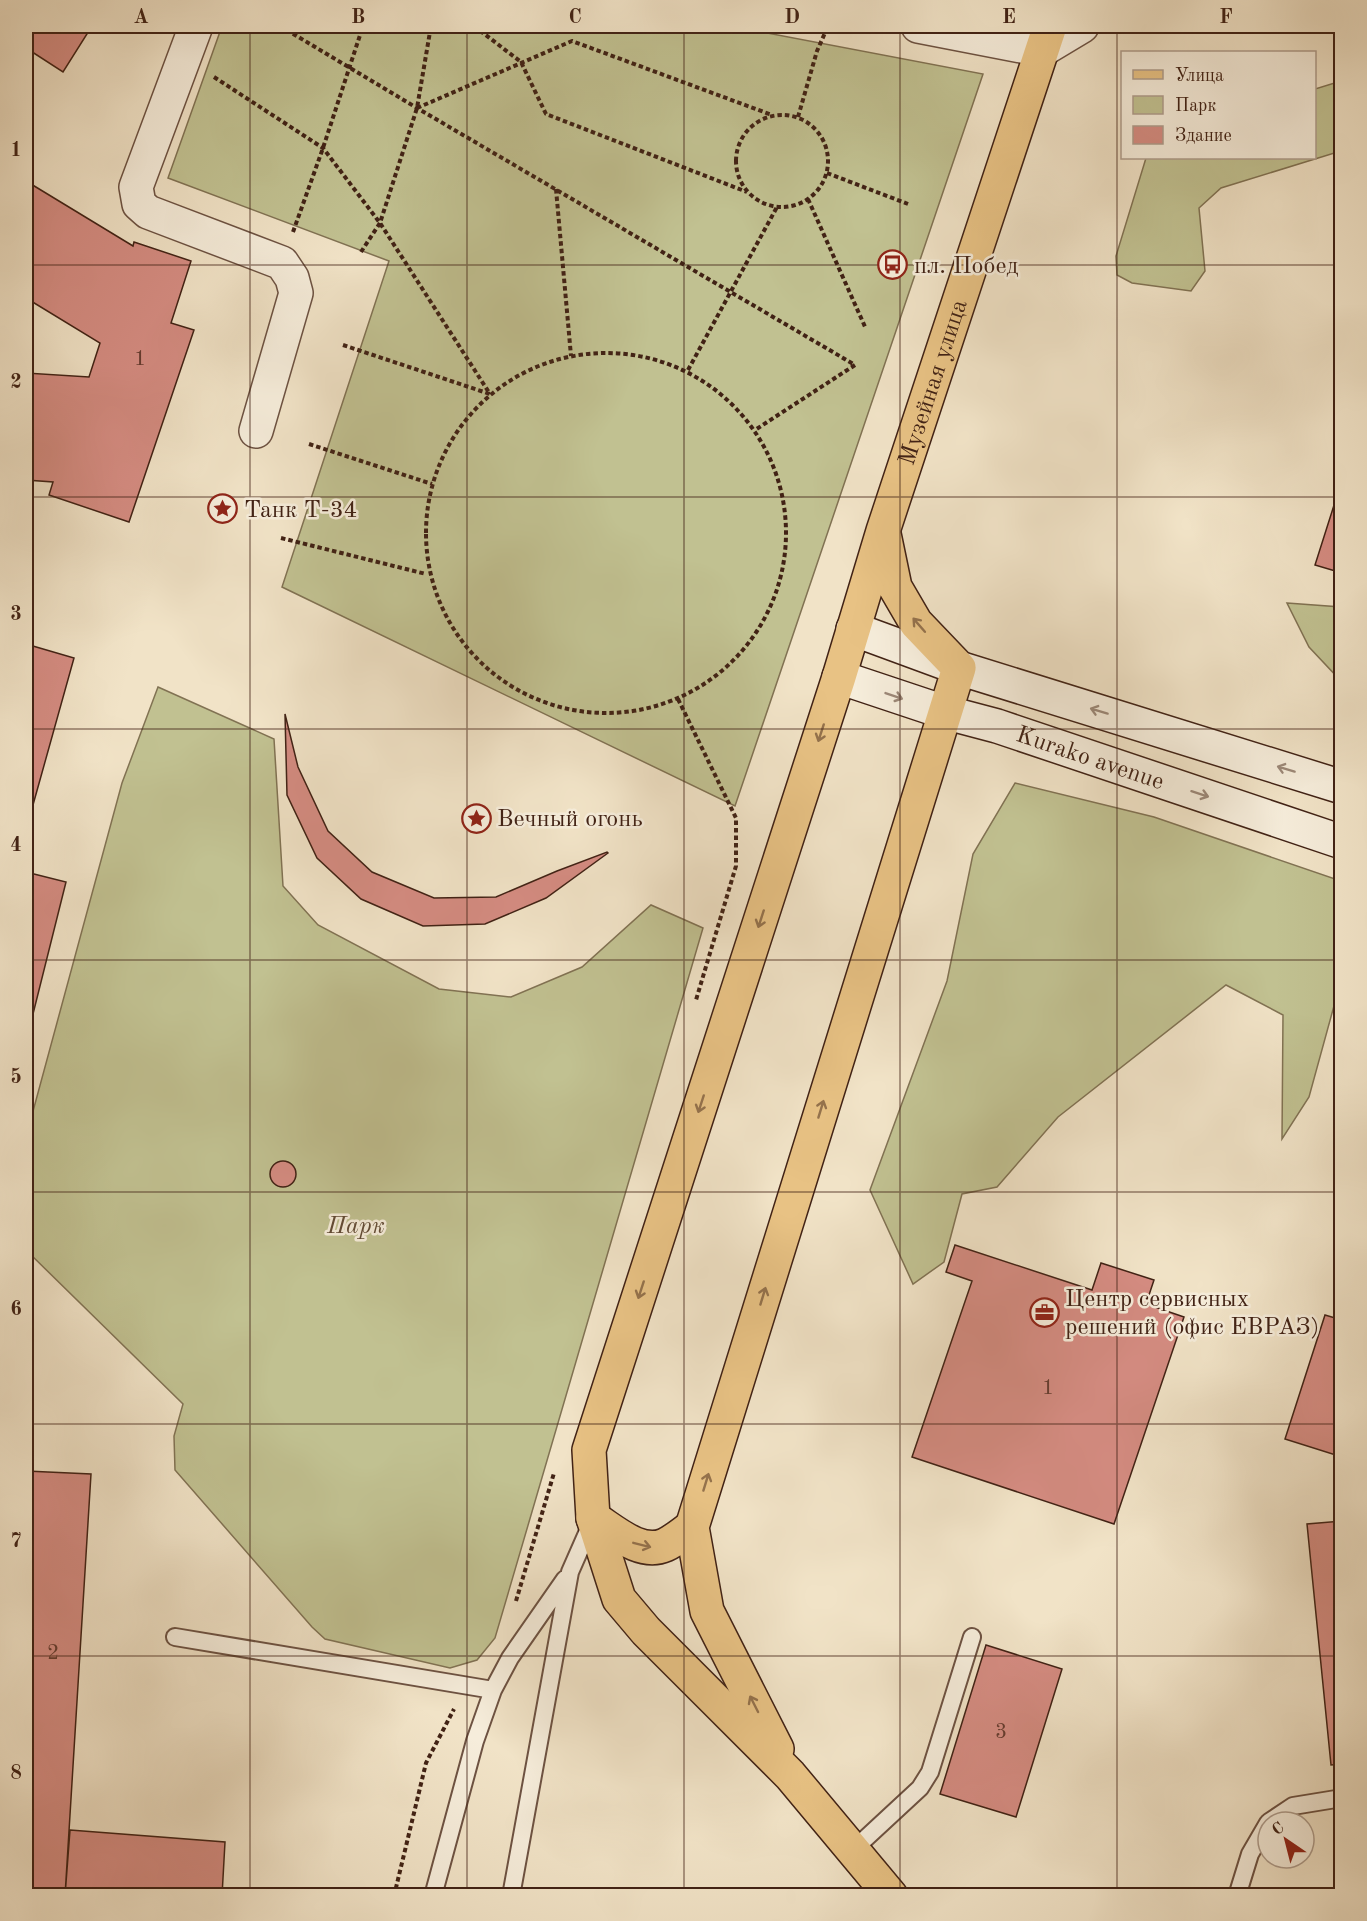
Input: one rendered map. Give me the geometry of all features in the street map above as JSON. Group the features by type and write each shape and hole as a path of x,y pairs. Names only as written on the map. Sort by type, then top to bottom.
{"main road":[{"path":"196,26 136,187 139,204 148,212 282,262 292,278 296,293 256,431"},
{"path":"918,26 1046,38 1082,26"},
{"name":"Музейная улица","path":"790,1775 646,1631 619,1599 594,1518 589,1450 839,677 883,531 1046,38"},
{"path":"883,531 895,587 916,623 959,668 692,1527 707,1611 790,1775 891,1896"},
{"name":"Kurako avenue","path":"853,629 959,668 1341,787"},
{"name":"Kurako avenue","path":"839,677 944,712 997,726 1341,842"},
{"path":"594,1518 633,1544 652,1548 664,1546 692,1527"}],"lane":[{"path":"433,1896 476,1741 493,1690 510,1658 570,1572 594,1518"},
{"path":"512,1896 570,1572"},
{"path":"175,1637 493,1690"},
{"path":"852,1851 920,1788 930,1772 972,1637"},
{"path":"1287,1810 1293,1806 1341,1798"},
{"path":"1237,1896 1250,1854 1256,1843"}],"path":[{"path":"279,26 855,365 755,430"},
{"path":"282,262 363,26"},
{"path":"361,252 380,223 417,108 431,26"},
{"path":"474,26 521,62 546,114 747,192 760,202 777,207 798,204 808,199 823,183 828,164 825,144 815,128 798,117 786,114 772,115 759,120 749,128 741,138 736,151 735,164 738,177 747,192"},
{"path":"798,117 817,51 828,26"},
{"path":"417,108 572,41 772,115"},
{"path":"184,58 323,147 380,223 490,394"},
{"path":"827,173 908,204"},
{"path":"556,189 571,356"},
{"path":"808,199 866,329"},
{"path":"688,370 777,207"},
{"path":"343,345 490,394"},
{"path":"602,352 644,356 688,370 711,385 735,405 755,430 779,478 788,530 780,582 758,631 723,671 678,699 625,713 569,710 518,691 474,657 442,611 426,574 425,521 432,484 445,450 460,427 490,394 523,372 571,356 602,352"},
{"path":"309,444 432,484"},
{"path":"281,538 426,574"},
{"path":"678,699 736,818 736,866 694,1003"},
{"path":"512,1612 557,1463"},
{"path":"394,1896 426,1763 466,1685"}],"green space":[{"path":"222,26 731,26 983,74 735,806 282,587 389,261 168,178"},
{"path":"1341,81 1341,151 1316,159 1316,89"},
{"path":"1146,159 1315,159 1221,188 1199,208 1205,271 1191,291 1132,283 1117,275 1116,256"},
{"path":"1287,603 1341,607 1341,681 1309,647"},
{"name":"Парк","path":"158,687 274,739 283,886 318,925 439,989 511,997 582,967 651,905 703,928 495,1638 477,1660 450,1668 325,1639 175,1470 174,1436 183,1404 27,1251 26,1137 122,783"},
{"path":"1015,783 1154,817 1341,881 1341,982 1309,1097 1282,1139 1283,1015 1226,985 1058,1117 997,1187 962,1194 944,1262 913,1284 870,1190 947,981 973,854"}],"building":[{"path":"26,26 92,26 63,72 26,48"},
{"path":"26,181 133,246 134,242 191,261 171,323 194,330 129,522 49,495 53,482 26,480 26,373 89,377 100,343 26,298"},
{"path":"1342,480 1342,573 1315,565"},
{"path":"26,644 74,658 26,830"},
{"path":"285,714 298,767 328,831 372,872 434,898 496,897 557,871 608,853 546,898 485,924 423,926 361,899 317,858 287,795"},
{"path":"26,872 66,882 26,1042"},
{"path":"283,1161 293,1164 296,1174 293,1184 283,1187 273,1184 270,1174 273,1164"},
{"path":"955,1245 1092,1290 1101,1263 1154,1280 1146,1304 1184,1317 1114,1524 912,1457 972,1281 946,1272"},
{"path":"1325,1315 1342,1320 1342,1457 1285,1439"},
{"path":"26,1471 91,1474 65,1896 26,1896"},
{"path":"1342,1521 1342,1764 1331,1765 1307,1524"},
{"path":"986,1645 1062,1669 1016,1817 940,1794"},
{"path":"70,1830 225,1842 222,1896 65,1896"}],"place":[{"name":"пл. Побед","path":"893,265"},
{"name":"Танк Т-34","path":"223,509"},
{"name":"Вечный огонь","path":"476,818"},
{"name":"Центр сервисных решений (офис ЕВРАЗ)","path":"1044,1312"}]}
